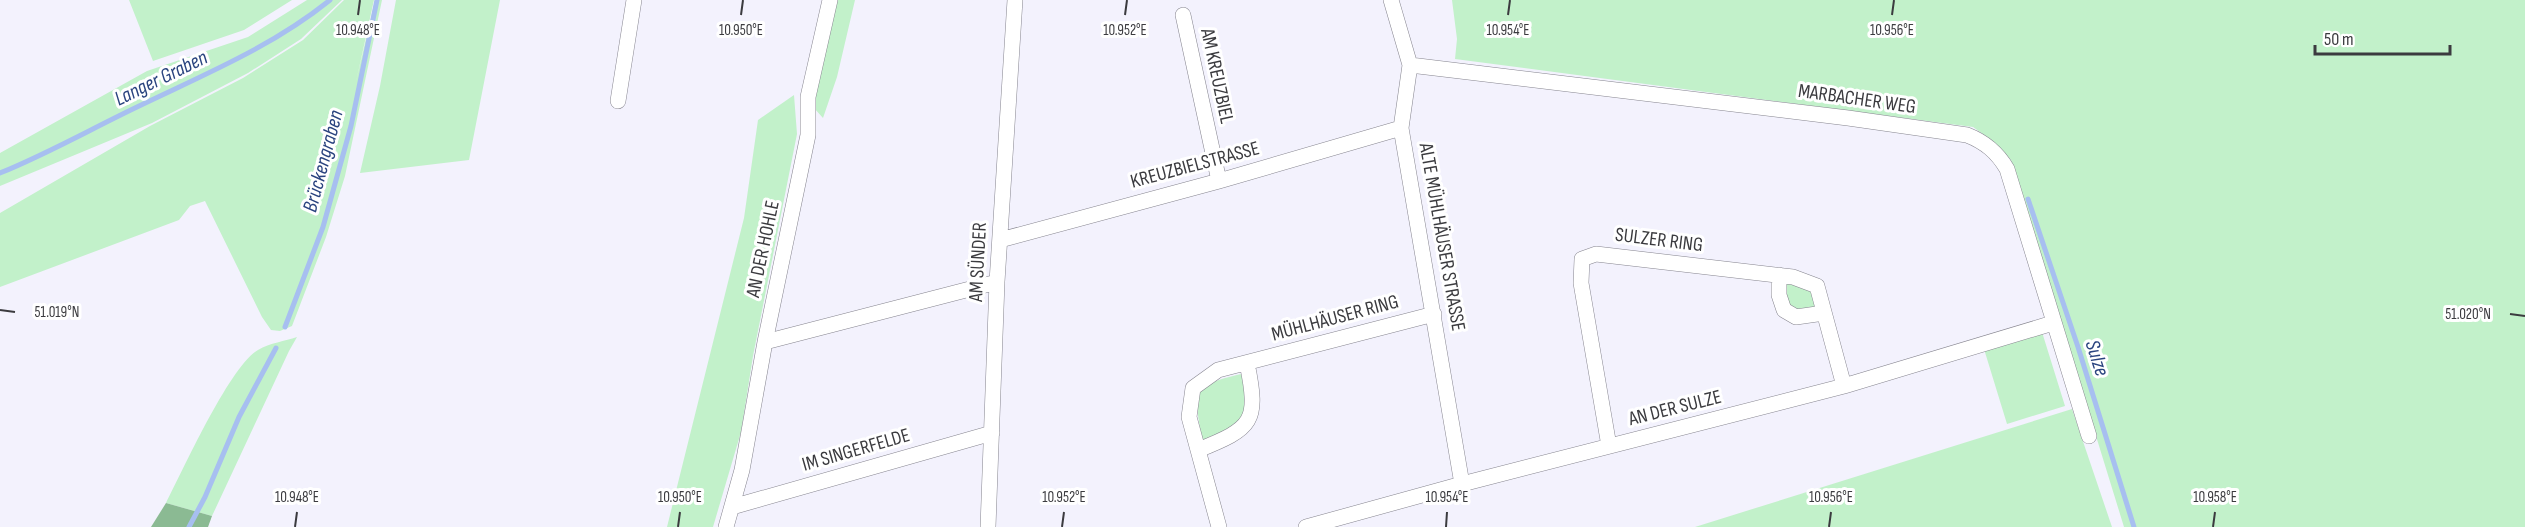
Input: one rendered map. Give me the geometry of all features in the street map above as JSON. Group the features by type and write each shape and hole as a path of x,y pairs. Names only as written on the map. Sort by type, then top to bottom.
{"street":[{"path":"618,101 634,0"},
{"name":"AN DER HOHLE","path":"726,527 742,470 765,342 808,135 808,97 830,0"},
{"name":"AM SÜNDER","path":"988,527 997,282 1015,0"},
{"name":"ALTE MÜHLHÄUSER STRASSE","path":"1391,0 1410,65 1401,128 1462,484"},
{"name":"AM KREUZBIEL","path":"1183,15 1219,181"},
{"name":"MARBACHER WEG","path":"1410,65 1848,118 1967,135 1987,145 2007,169 2089,436"},
{"name":"KREUZBIELSTRASSE","path":"1000,240 1219,181 1401,128"},
{"name":"SULZER RING","path":"1609,446 1581,283 1582,259 1596,254 1793,276 1817,286 1844,386"},
{"path":"1779,275 1779,295 1784,310 1796,317 1824,313"},
{"path":"765,342 997,282"},
{"name":"MÜHLHÄUSER RING","path":"1219,527 1188,417 1193,388 1218,370 1434,314"},
{"name":"AN DER SULZE","path":"1305,527 1462,484 1844,386 2053,323"},
{"path":"1198,450 1226,439 1247,425 1254,398 1247,363"},
{"name":"IM SINGERFELDE","path":"732,507 992,433"}],"green space":[{"path":"129,0 292,0 244,30 153,61"},
{"path":"307,0 342,0 301,39 248,73 152,123 0,186 0,153 147,71 248,37"},
{"path":"344,0 374,0 356,82 375,0 382,0 345,176 326,237 292,326 280,331 271,330 262,317 205,201 190,206 179,220 0,287 0,213 150,126 243,78 303,40"},
{"path":"396,0 500,0 469,160 360,173 380,86"},
{"path":"833,0 855,0 837,77 823,118 814,108 814,88"},
{"path":"1452,0 2525,0 2525,527 2124,527 2011,160 1994,142 1973,127 1455,59 1457,39"},
{"path":"794,95 797,134 753,356 741,432 713,527 667,527 744,218 758,120"},
{"path":"1779,275 1817,286 1824,313 1784,310"},
{"path":"2042,332 2065,406 2007,424 1984,349"},
{"path":"297,337 212,516 166,503 208,420 234,376 258,350"},
{"path":"1241,374 1249,399 1245,414 1230,429 1202,440 1197,401 1199,394 1212,383"},
{"path":"2072,409 2112,527 1695,527"},
{"path":"166,503 212,516 208,527 151,527"}],"waterway":[{"name":"Langer Graben","path":"0,173 52,150 261,46 308,17 330,0"},
{"name":"Brückengraben","path":"285,327 323,227 351,126 377,0"},
{"name":"Sulze","path":"2028,199 2078,347 2134,527"},
{"name":"Brückengraben","path":"189,527 205,497 239,417 276,348"}]}
